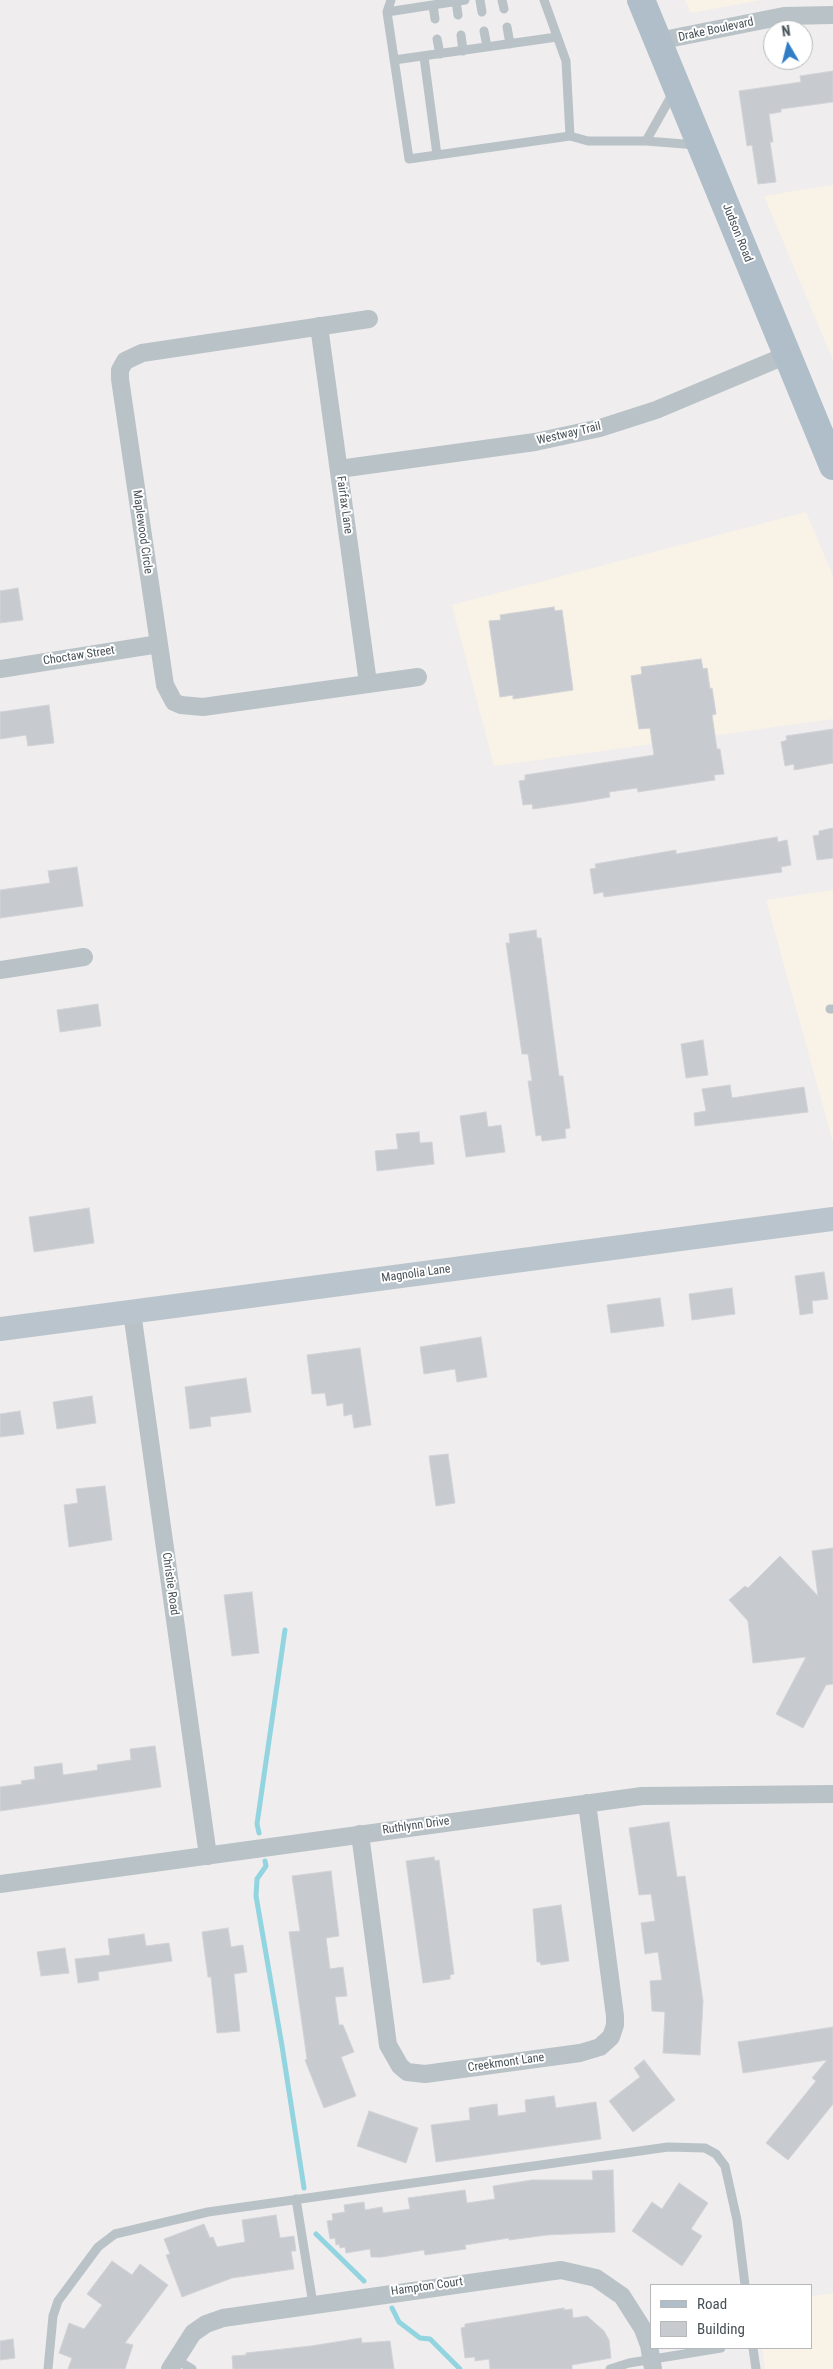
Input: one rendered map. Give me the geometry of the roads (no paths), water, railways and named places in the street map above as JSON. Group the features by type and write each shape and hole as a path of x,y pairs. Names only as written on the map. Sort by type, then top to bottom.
{"main road":[{"name":"Judson Road","path":"641,0 833,466"},
{"name":"Magnolia Lane","path":"0,1329 833,1218"}],"street":[{"name":"Drake Boulevard","path":"658,41 784,16 833,15"},
{"name":"Maplewood Circle","path":"369,319 142,353 125,362 120,370 159,644 168,694 174,702 181,705 203,706 418,677"},
{"name":"Fairfax Lane","path":"319,326 368,683"},
{"name":"Westway Trail","path":"339,469 535,442 600,428 666,406 787,355"},
{"name":"Choctaw Street","path":"0,669 159,644"},
{"path":"0,970 84,957"},
{"name":"Christie Road","path":"132,1312 208,1856"},
{"name":"Ruthlynn Drive","path":"0,1884 587,1803 667,1795 833,1794"},
{"name":"Creekmont Lane","path":"360,1834 388,2045 400,2066 407,2072 425,2074 580,2053 600,2047 611,2037 615,2025 587,1803"},
{"name":"Hampton Court","path":"173,2364 193,2334 214,2321 233,2316 537,2272 570,2270 596,2278 622,2296 643,2328 652,2364"}],"lane":[{"path":"391,0 387,12 409,159 570,136 588,141 646,141 701,146"},
{"path":"480,0 482,12"},
{"path":"544,0 566,61 570,136"},
{"path":"387,12 460,1 458,15"},
{"path":"433,5 435,19"},
{"path":"507,27 510,44"},
{"path":"484,31 487,47"},
{"path":"461,35 463,51"},
{"path":"394,60 557,37"},
{"path":"438,39 440,54"},
{"path":"424,57 437,155"},
{"path":"646,141 677,86"},
{"path":"48,2369 56,2306 61,2295 106,2239 115,2234 162,2221 296,2199 668,2147 705,2148 716,2154 727,2173 737,2220 745,2284"},
{"path":"296,2199 313,2304"},
{"path":"610,2369 652,2364 718,2349"},
{"path":"753,2349 756,2369"},
{"path":"173,2364 192,2369"}],"waterway":[{"path":"259,1833 257,1824 285,1630"},
{"path":"265,1861 266,1866 257,1879 256,1896 304,2188"},
{"path":"316,2234 364,2281"},
{"path":"392,2308 399,2322 420,2338 430,2339 460,2369"}]}
